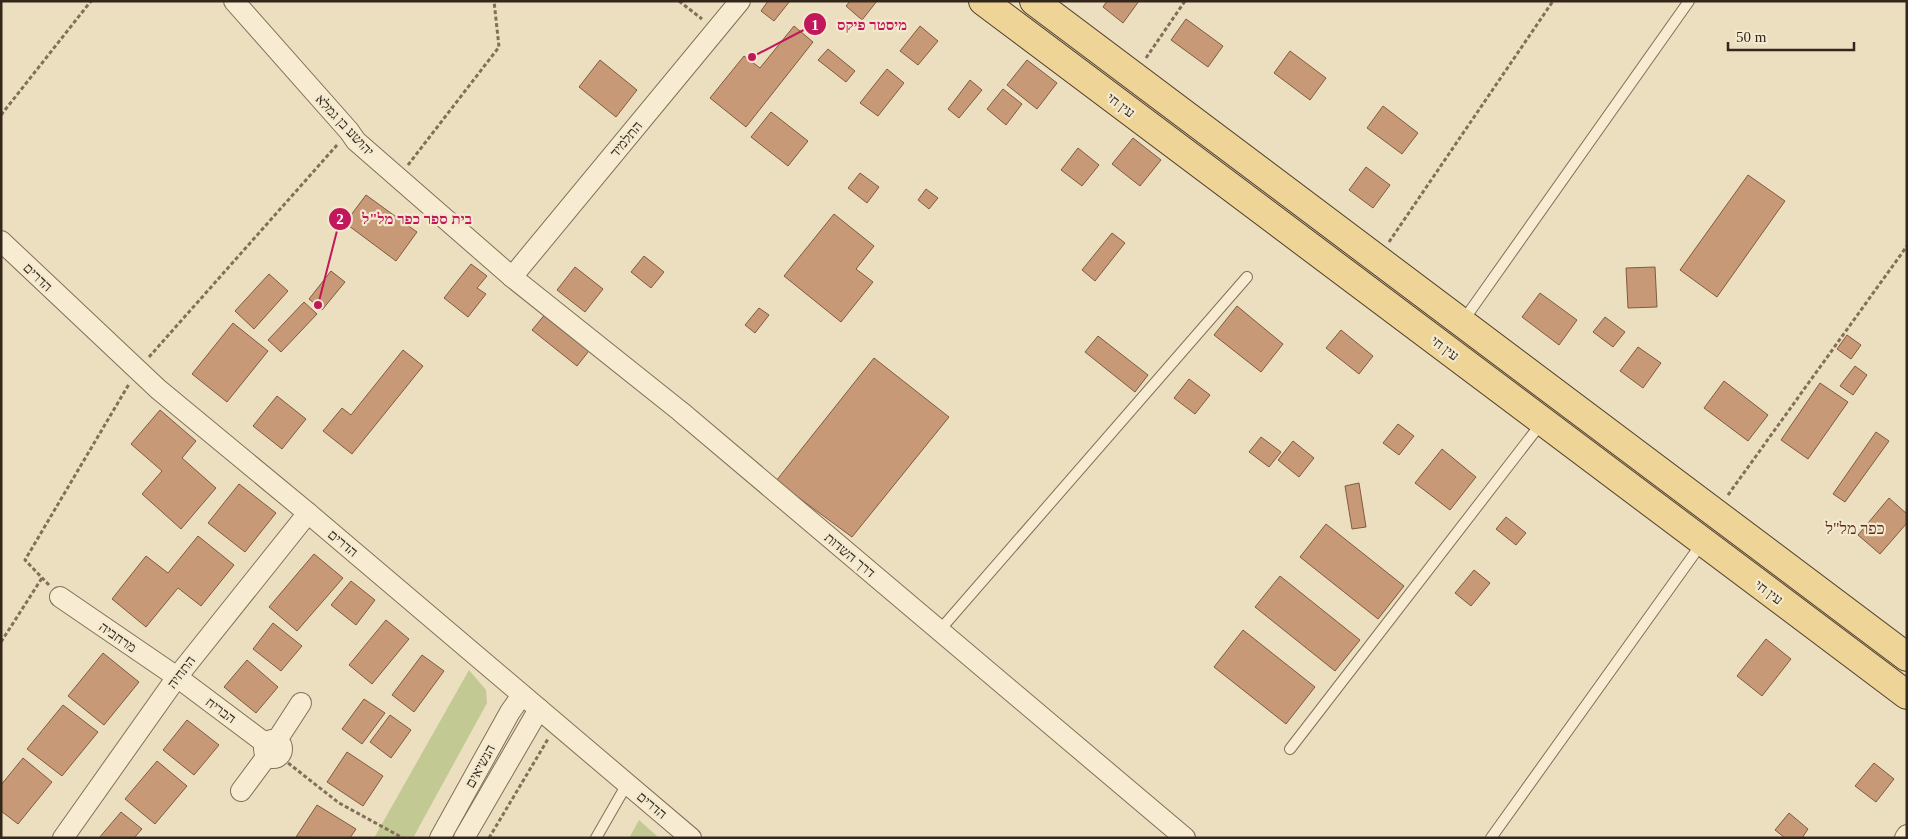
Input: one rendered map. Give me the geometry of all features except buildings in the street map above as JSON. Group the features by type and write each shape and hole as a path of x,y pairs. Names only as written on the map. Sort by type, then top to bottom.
{"main road":[{"name":"עין חי","path":"983,1 1907,696"},
{"path":"1034,1 1907,657"}],"street":[{"name":"התלמיד","path":"512,277 740,1"},
{"name":"יהושע בן גמלא","path":"241,4 356,141 512,277"},
{"name":"הדרים","path":"1,242 158,389 308,513 691,838"},
{"name":"דרך השדות","path":"512,277 680,411 1185,838"},
{"name":"התחיה","path":"63,838 177,677 308,513"},
{"name":"מרחביה","path":"60,597 177,677"},
{"name":"הבריח","path":"177,677 272,749"},
{"name":"הנשיאים","path":"440,838 510,712 522,695"},
{"path":"241,791 272,749 301,703"},
{"name":"הנשיאים","path":"464,838 539,709"}],"lane":[{"path":"1462,323 1689,1"},
{"path":"939,631 1247,277"},
{"path":"1290,749 1543,421"},
{"path":"1491,838 1703,542"},
{"path":"596,838 627,784"}],"path":[{"path":"1,115 91,1"},
{"path":"398,178 499,47 494,1"},
{"path":"679,1 716,31"},
{"path":"1133,76 1185,1"},
{"path":"1378,259 1553,1"},
{"path":"60,597 26,560 138,370 349,131"},
{"path":"1715,513 1907,246"},
{"path":"1,642 42,578"},
{"path":"489,838 557,724"},
{"path":"272,749 339,803 402,838"}],"green space":[{"path":"469,670 486,690 487,703 413,838 374,838"},
{"path":"639,820 659,838 629,838"}],"place":[{"name":"מיסטר פיקס","path":"752,57"},
{"name":"בית ספר כפר מל\"ל","path":"318,305"}],"district":[{"name":"כפר מל\"ל","path":"1855,528"}]}
